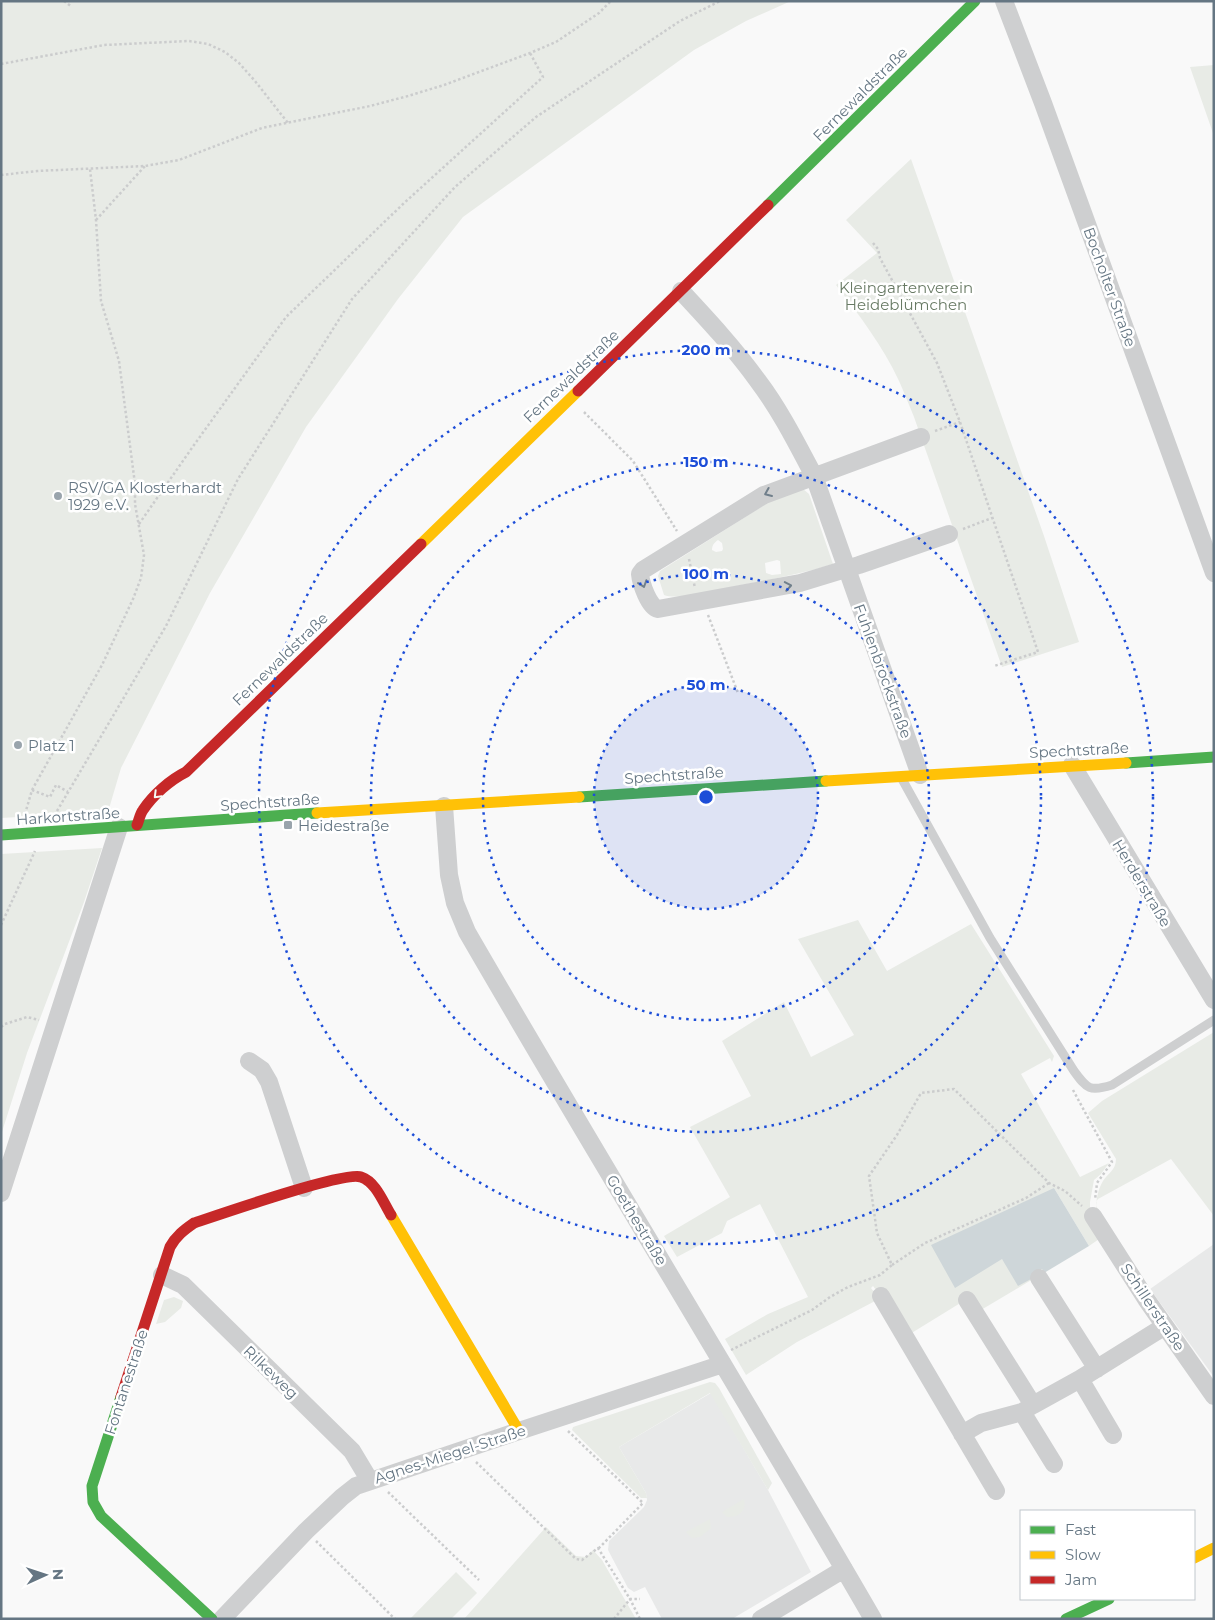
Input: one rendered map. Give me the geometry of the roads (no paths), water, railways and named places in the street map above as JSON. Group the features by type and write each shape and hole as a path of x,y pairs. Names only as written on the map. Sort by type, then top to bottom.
{"street":[{"name":"Fernewaldstraße","path":"128,826 151,801 175,778 186,772 681,291 975,1"},
{"name":"Bocholter Straße","path":"1004,1 1214,573"},
{"name":"Fuhlenbrockstraße","path":"681,291 740,356 759,381 814,476 920,775"},
{"path":"921,436 764,495 643,570 640,574 640,580 651,605 654,608 658,608 800,583 949,534"},
{"name":"Spechtstraße","path":"128,826 1214,757"},
{"name":"Herderstraße","path":"1072,765 1214,1000"},
{"name":"Fernewaldstraße","path":"178,790 186,772"},
{"name":"Goethestraße","path":"444,806 449,875 456,903 467,932 564,1100 721,1360 873,1619"},
{"path":"178,810 179,823"},
{"path":"1,1193 56,1023 128,826"},
{"name":"Harkortstraße","path":"1,835 128,826"},
{"path":"249,1062 262,1070 269,1082 304,1188"},
{"name":"Fontanestraße","path":"212,1619 101,1516 93,1502 92,1486 162,1275 168,1250 182,1230 194,1223 304,1188 355,1175 370,1181 519,1431"},
{"name":"Schillerstraße","path":"1093,1216 1165,1326 1214,1396"},
{"name":"Rilkeweg","path":"162,1275 183,1286 352,1451 372,1480"},
{"path":"1040,1278 1097,1369"},
{"path":"881,1296 996,1491"},
{"path":"967,1300 1028,1409 1054,1464"},
{"path":"962,1434 981,1422 1028,1409 1097,1369 1165,1326"},
{"name":"Agnes-Miegel-Straße","path":"222,1619 306,1531 356,1486 556,1419 721,1360"},
{"path":"1080,1379 1113,1435"},
{"path":"1195,1558 1214,1548"},
{"path":"761,1619 844,1570"},
{"path":"1066,1619 1107,1600"}],"lane":[{"path":"900,776 990,938 1074,1071 1089,1088 1097,1090 1112,1085 1214,1020"}],"place":[{"name":"RSV/GA Klosterhardt 1929 e.V.","path":"58,496"},
{"name":"Platz 1","path":"18,745"},
{"name":"Heidestraße","path":"288,825"}],"park label":[{"name":"Kleingartenverein Heideblümchen","path":"906,296"}]}
